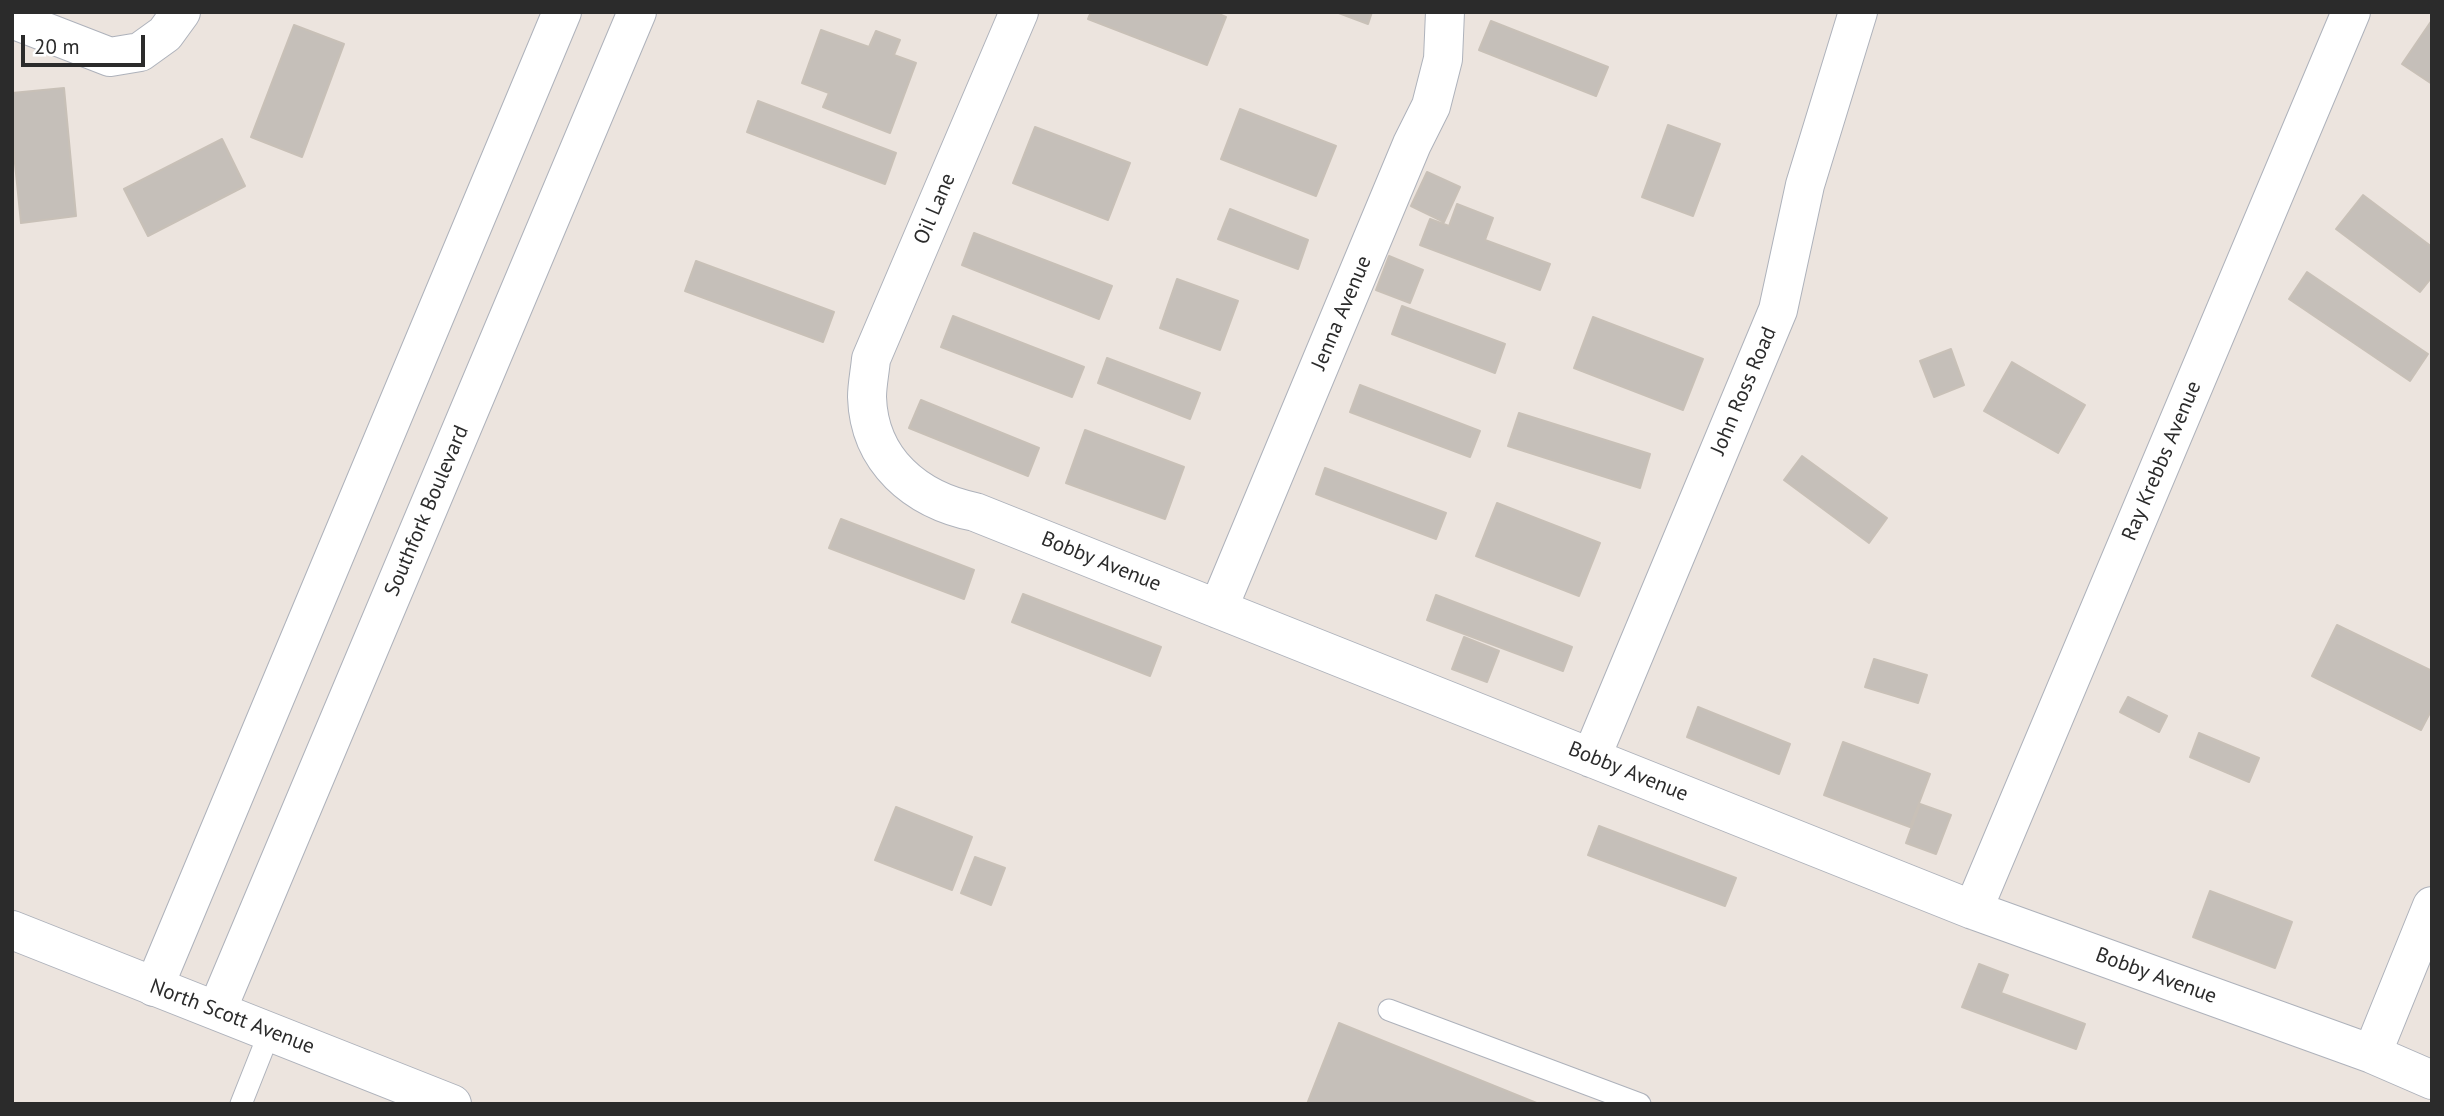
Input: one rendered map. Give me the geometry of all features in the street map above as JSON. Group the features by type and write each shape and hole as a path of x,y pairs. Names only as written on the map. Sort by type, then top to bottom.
{"street":[{"path":"12,19 110,57 140,52 165,34 181,12"},
{"path":"154,987 562,12"},
{"name":"Southfork Boulevard","path":"217,1010 637,12"},
{"name":"Oil Lane","path":"868,410 871,359 1018,12"},
{"name":"Jenna Avenue","path":"1218,609 1412,144 1431,106 1443,59 1445,12"},
{"name":"John Ross Road","path":"1591,758 1778,310 1805,185 1858,12"},
{"name":"Ray Krebbs Avenue","path":"1973,909 2351,12"},
{"name":"Bobby Avenue","path":"868,410 877,441 896,471 922,493 954,508 975,512 1973,909 2372,1054 2432,1080"},
{"path":"2372,1054 2432,906"},
{"name":"North Scott Avenue","path":"12,930 452,1104"}],"lane":[{"path":"1389,1010 1640,1104"},
{"path":"241,1104 270,1031"}],"building":[{"path":"1091,12 1214,12 1226,17 1207,65 1088,19"},
{"path":"1336,12 1372,12 1368,24"},
{"path":"2432,20 2432,84 2402,64"},
{"path":"1491,21 1608,67 1596,96 1479,50"},
{"path":"294,25 344,44 302,157 251,137"},
{"path":"821,30 869,47 876,31 900,40 894,55 916,63 890,133 823,107 829,93 802,83"},
{"path":"64,88 76,216 21,223 12,134 12,93"},
{"path":"758,101 896,153 885,184 747,132"},
{"path":"1240,109 1336,146 1316,196 1221,159"},
{"path":"1668,125 1720,144 1693,216 1642,197"},
{"path":"1035,127 1130,163 1108,220 1013,183"},
{"path":"222,139 245,186 148,236 124,189"},
{"path":"1427,172 1460,187 1444,222 1411,206"},
{"path":"2363,195 2432,247 2432,277 2420,292 2336,229"},
{"path":"1457,204 1493,218 1485,240 1550,264 1540,290 1420,245 1430,219 1449,226"},
{"path":"1230,209 1308,240 1298,269 1218,239"},
{"path":"974,233 1112,286 1099,319 962,265"},
{"path":"1389,256 1423,270 1410,303 1376,290"},
{"path":"696,261 834,312 823,342 685,291"},
{"path":"2307,272 2428,354 2410,381 2289,299"},
{"path":"1177,279 1238,301 1220,350 1160,328"},
{"path":"1402,306 1505,344 1495,373 1392,334"},
{"path":"953,316 1084,367 1072,397 941,347"},
{"path":"1593,317 1703,359 1683,410 1574,368"},
{"path":"1951,349 1964,385 1934,397 1920,361"},
{"path":"1107,358 1200,393 1190,419 1098,383"},
{"path":"2012,362 2085,405 2058,453 1984,411"},
{"path":"1360,385 1480,431 1470,457 1350,412"},
{"path":"921,400 1039,448 1028,476 909,428"},
{"path":"1519,413 1650,454 1640,488 1508,446"},
{"path":"1085,430 1184,467 1165,519 1066,483"},
{"path":"1802,456 1887,518 1869,543 1784,480"},
{"path":"1325,468 1446,513 1436,539 1316,494"},
{"path":"1497,503 1600,543 1579,596 1476,556"},
{"path":"841,519 974,570 964,599 829,548"},
{"path":"1023,594 1161,647 1150,676 1012,622"},
{"path":"1436,595 1572,647 1563,671 1427,620"},
{"path":"2337,625 2432,671 2432,709 2421,730 2312,676"},
{"path":"1464,637 1499,651 1487,682 1452,669"},
{"path":"1874,659 1927,675 1918,703 1865,687"},
{"path":"2128,697 2167,716 2159,732 2120,712"},
{"path":"1698,707 1790,744 1779,774 1687,737"},
{"path":"2199,733 2259,758 2249,782 2190,757"},
{"path":"1843,742 1930,774 1910,827 1824,795"},
{"path":"1920,804 1951,815 1936,854 1906,843"},
{"path":"896,807 972,837 952,890 875,860"},
{"path":"1599,826 1736,878 1725,906 1588,855"},
{"path":"975,857 1005,868 991,905 961,893"},
{"path":"2210,891 2292,922 2275,968 2193,937"},
{"path":"1979,964 2008,975 2001,993 2085,1024 2076,1049 1962,1007"},
{"path":"1339,1023 1539,1104 1307,1104"}]}
